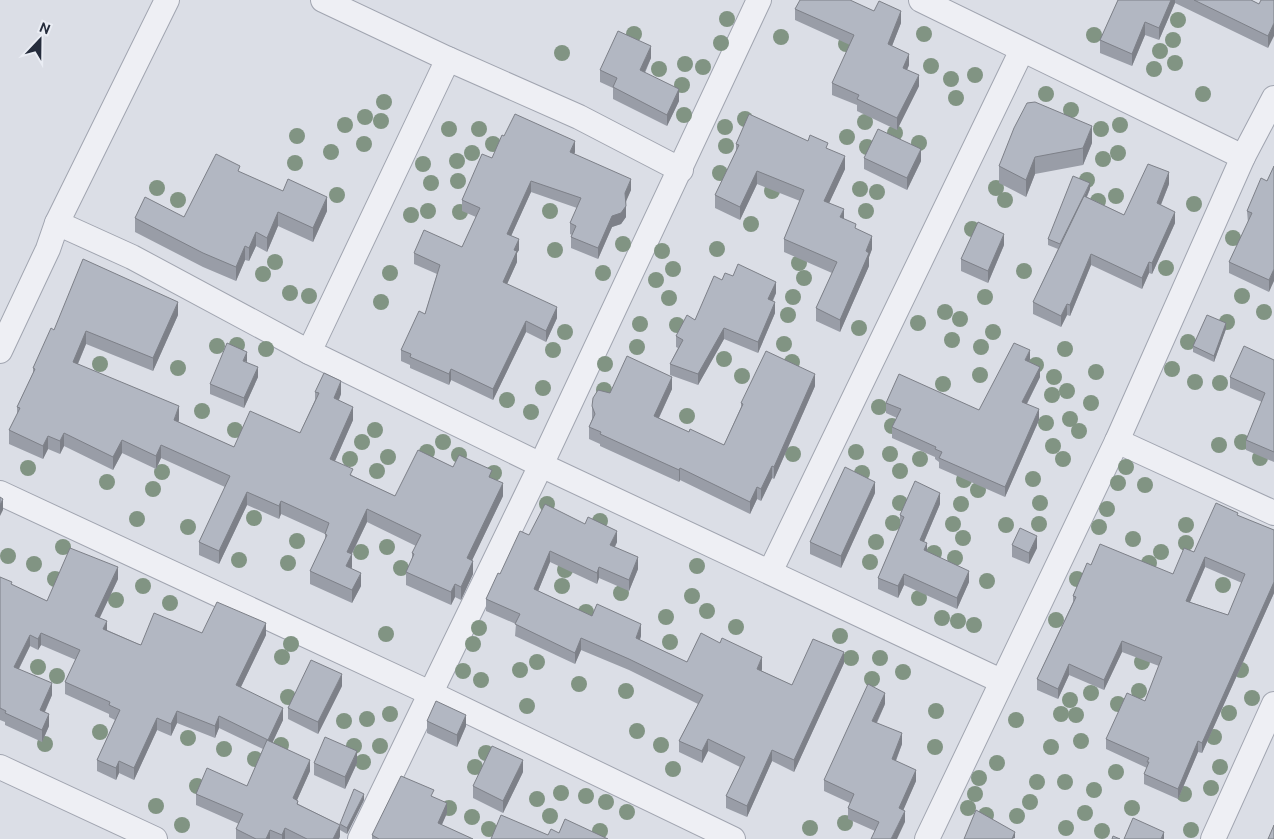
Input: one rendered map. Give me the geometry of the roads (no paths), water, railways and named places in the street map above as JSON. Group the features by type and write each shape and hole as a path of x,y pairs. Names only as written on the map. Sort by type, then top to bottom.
{"street":[{"path":"0,351 48,250 57,223 167,0"},
{"path":"323,0 448,59 579,117 681,170"},
{"path":"360,839 542,465 759,0"},
{"path":"921,0 1243,157"},
{"path":"770,572 1022,50"},
{"path":"310,352 448,59"},
{"path":"927,839 1117,441 1243,157 1274,98"},
{"path":"57,223 132,257 310,352 542,465 1001,681"},
{"path":"1117,441 1274,513"},
{"path":"0,493 430,693 733,839"},
{"path":"1213,839 1274,704"},
{"path":"0,767 155,839"}]}
